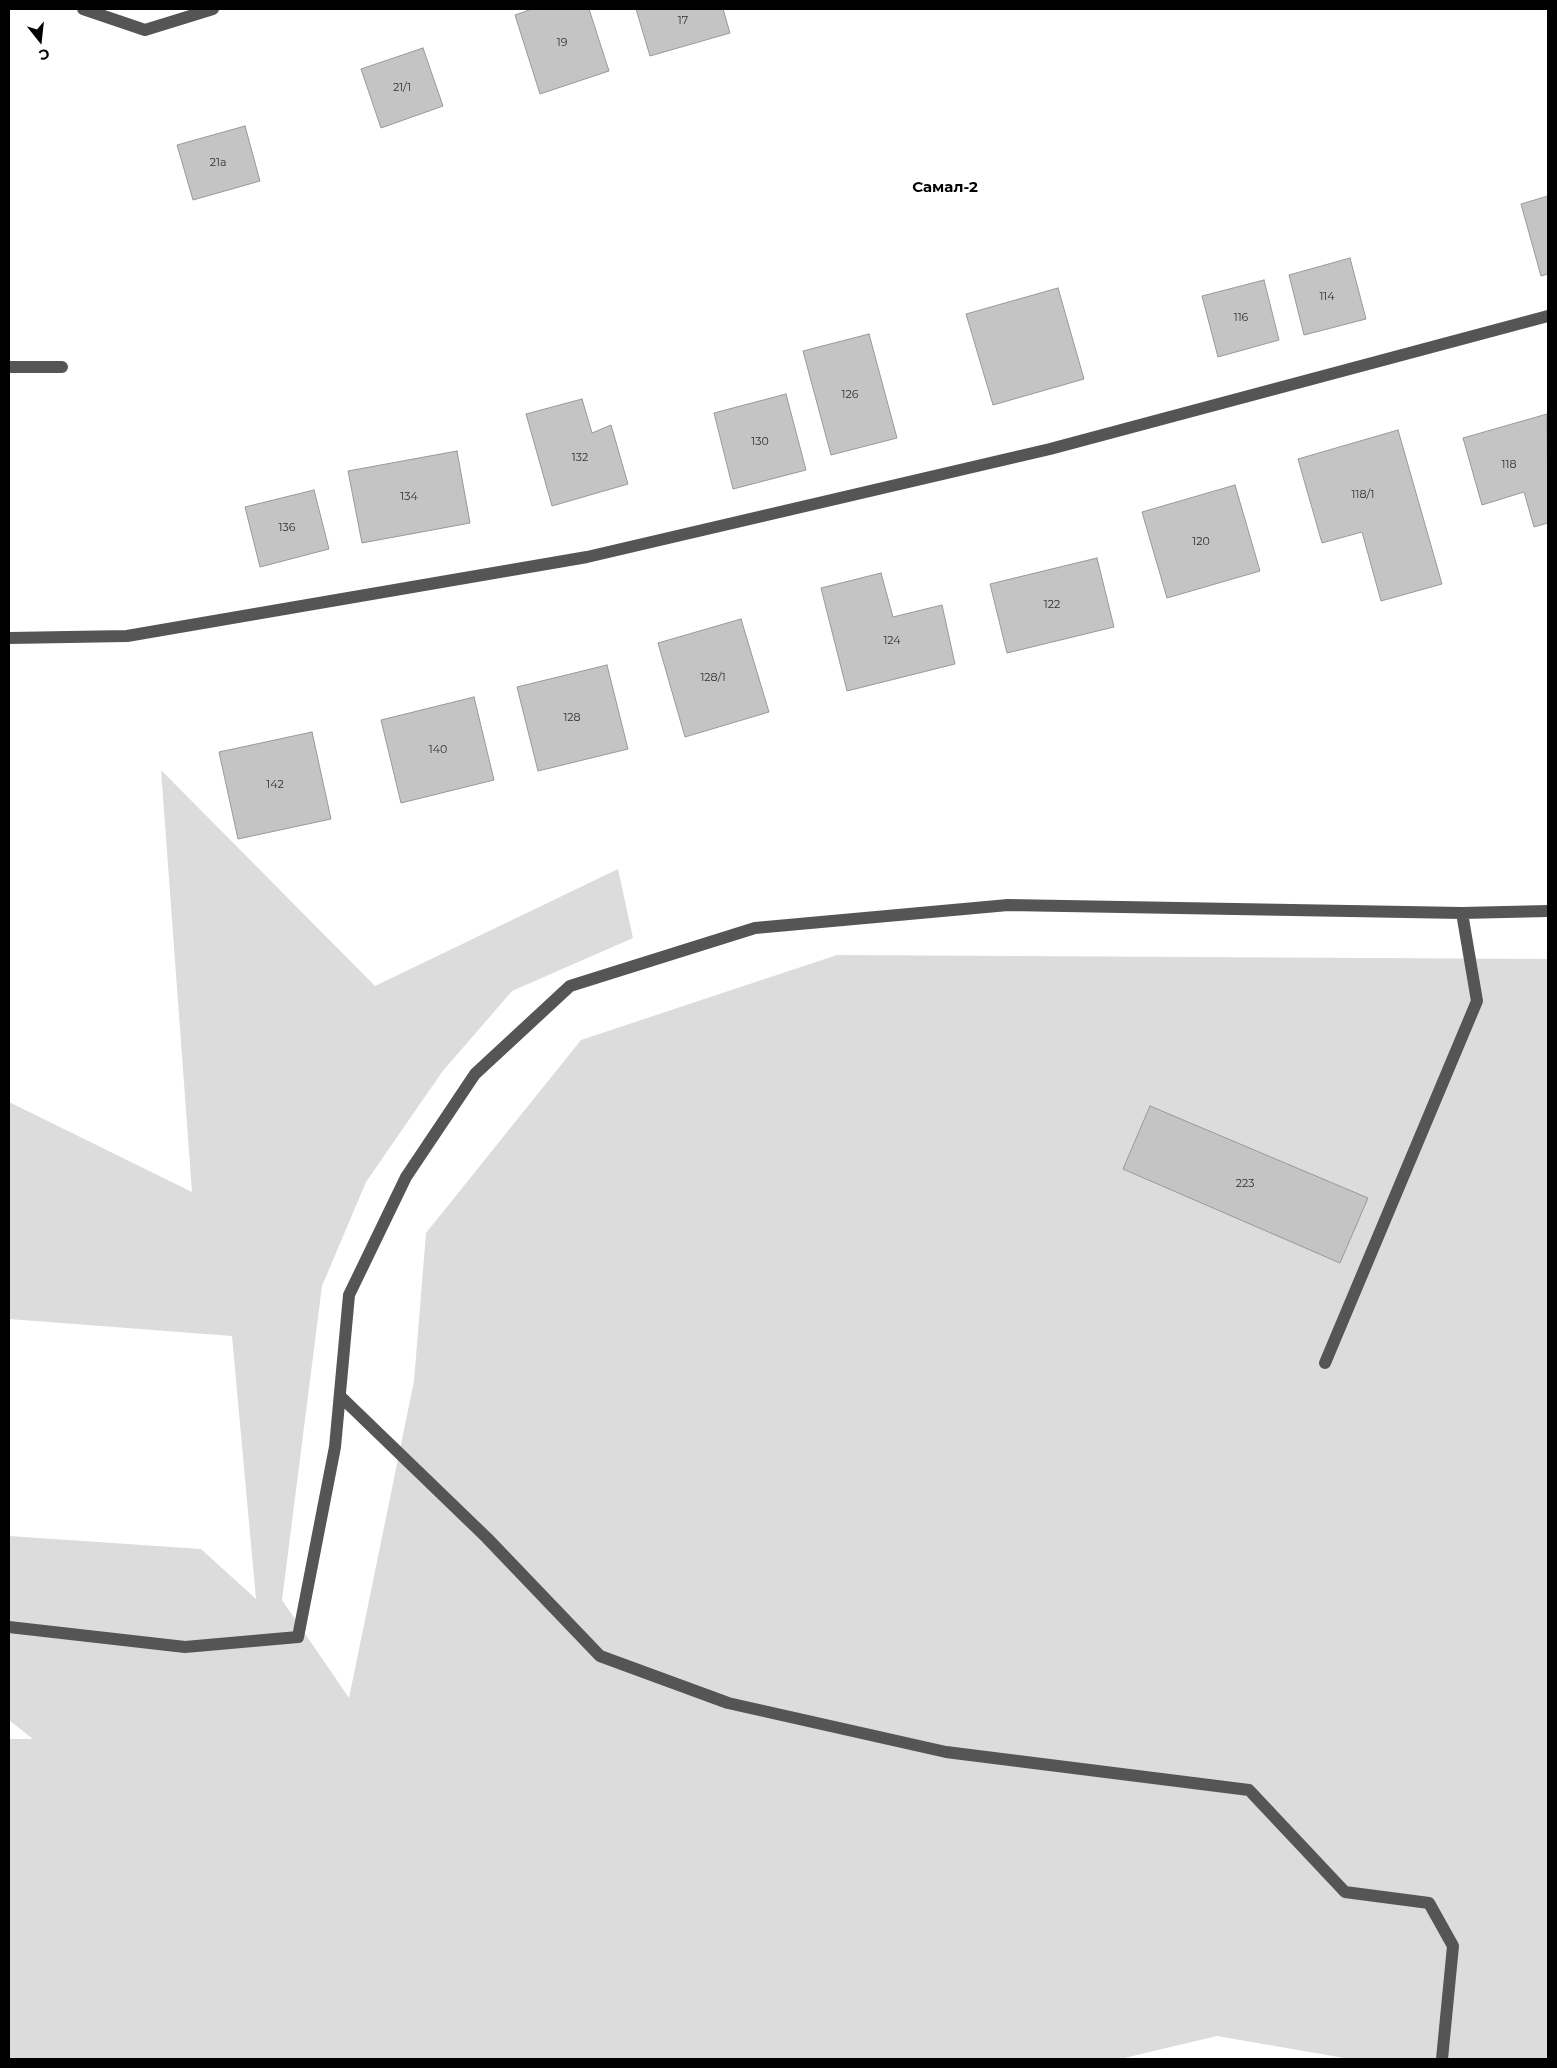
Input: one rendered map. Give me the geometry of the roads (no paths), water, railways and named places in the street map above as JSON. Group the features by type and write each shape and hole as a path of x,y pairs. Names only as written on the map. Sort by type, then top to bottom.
{"street":[{"path":"83,9 145,30 213,9"},
{"path":"9,638 127,636 587,557 1050,449 1548,316"},
{"path":"9,367 62,367"},
{"path":"9,1627 185,1646 298,1637 335,1447 349,1295 406,1177 475,1074 570,986 755,928 1008,905 1462,912 1548,911"},
{"path":"1325,1363 1477,1001 1462,912"},
{"path":"340,1396 487,1538 600,1656 728,1703 946,1752 1249,1790 1345,1892 1429,1903 1453,1946 1442,2059"}],"district":[{"name":"Самал-2","path":"945,188"}]}
